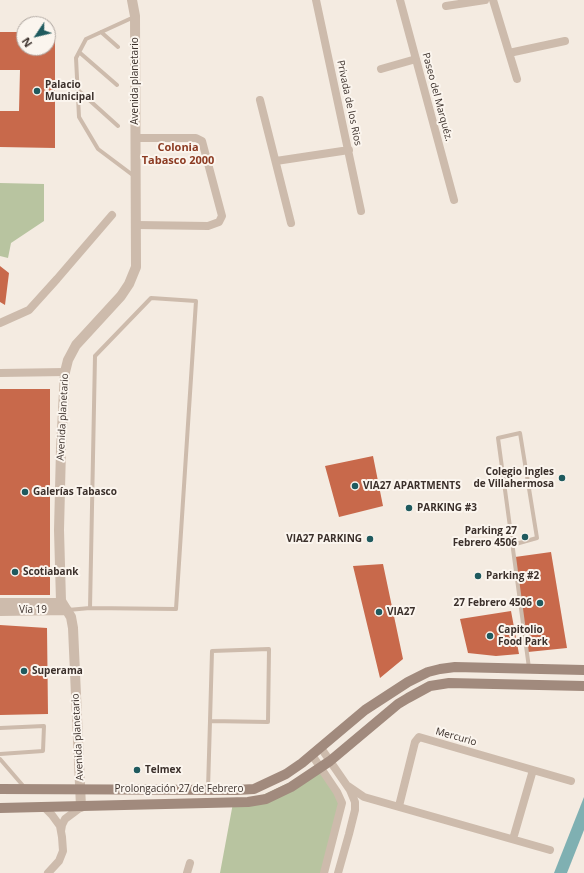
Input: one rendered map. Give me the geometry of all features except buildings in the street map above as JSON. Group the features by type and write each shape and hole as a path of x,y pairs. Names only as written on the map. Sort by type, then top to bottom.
{"main road":[{"name":"Prolongación 27 de Febrero","path":"0,789 81,788 245,790 263,786 286,774 321,748 380,699 428,672 455,667 584,670"},
{"name":"Prolongación 27 de Febrero","path":"0,808 81,807 256,801 266,799 280,794 330,762 403,701 430,686 449,683 584,686"}],"street":[{"name":"Avenida planetario","path":"81,807 73,628 71,617 64,607 59,515 65,372 68,360 79,341 117,302 129,284 137,262 135,16 132,0"},
{"name":"Privada de los Rios","path":"316,0 361,210"},
{"name":"Paseo del Marquéz.","path":"400,0 454,200"},
{"path":"446,6 484,0"},
{"path":"493,0 517,79"},
{"path":"509,53 565,41"},
{"path":"381,69 416,59"},
{"path":"260,100 291,223"},
{"path":"136,138 196,138 202,141 222,216 219,222 208,226 137,225"},
{"path":"276,161 348,150"},
{"path":"0,323 28,310 57,279 112,214"},
{"name":"Avenida planetario","path":"0,373 65,372"},
{"name":"Vía 19","path":"0,603 64,607"},
{"name":"Vía 19","path":"0,611 64,607"},
{"name":"Mercurio","path":"399,806 414,746 420,737 571,781"},
{"path":"312,755 340,797 342,803 342,809 325,869 339,873 353,816 355,806 354,799 348,786 321,748"},
{"path":"514,839 534,770"},
{"path":"348,786 364,797 550,850"},
{"path":"340,797 346,800 364,797"},
{"path":"44,807 58,821 61,831 63,851 57,864 48,873"},
{"path":"61,831 65,819 81,807"},
{"path":"187,873 190,863"}],"lane":[{"path":"135,16 86,39 76,58 79,116 98,149 136,177"},
{"path":"101,32 118,47"},
{"path":"79,52 117,85"},
{"path":"78,90 118,126"},
{"path":"64,607 90,608 176,608 196,301 151,298 95,356 90,608"},
{"path":"512,545 537,538 520,433 498,438 512,545 529,669"},
{"path":"208,790 212,651 269,648 268,722 210,721"},
{"path":"0,728 44,726 43,751 0,754"},
{"path":"0,759 25,788"}],"green space":[{"path":"0,183 44,184 44,221 11,243 8,258 0,256"},
{"path":"320,768 342,800 324,873 220,873 233,803 248,802"}],"water":[{"path":"584,797 584,830 567,873 554,873"}],"place":[{"name":"Palacio Municipal","path":"37,91"},
{"name":"Colegio Ingles de Villahermosa","path":"562,478"},
{"name":"VIA27 APARTMENTS","path":"355,486"},
{"name":"Galerías Tabasco","path":"25,492"},
{"name":"PARKING #3","path":"409,508"},
{"name":"Parking 27 Febrero 4506","path":"525,537"},
{"name":"VIA27 PARKING","path":"370,539"},
{"name":"Scotiabank","path":"15,572"},
{"name":"Parking #2","path":"478,576"},
{"name":"27 Febrero 4506","path":"540,603"},
{"name":"VIA27","path":"379,612"},
{"name":"Capitolio Food Park","path":"490,636"},
{"name":"Superama","path":"24,671"},
{"name":"Telmex","path":"137,770"}],"district":[{"name":"Colonia Tabasco 2000","path":"178,154"}]}
